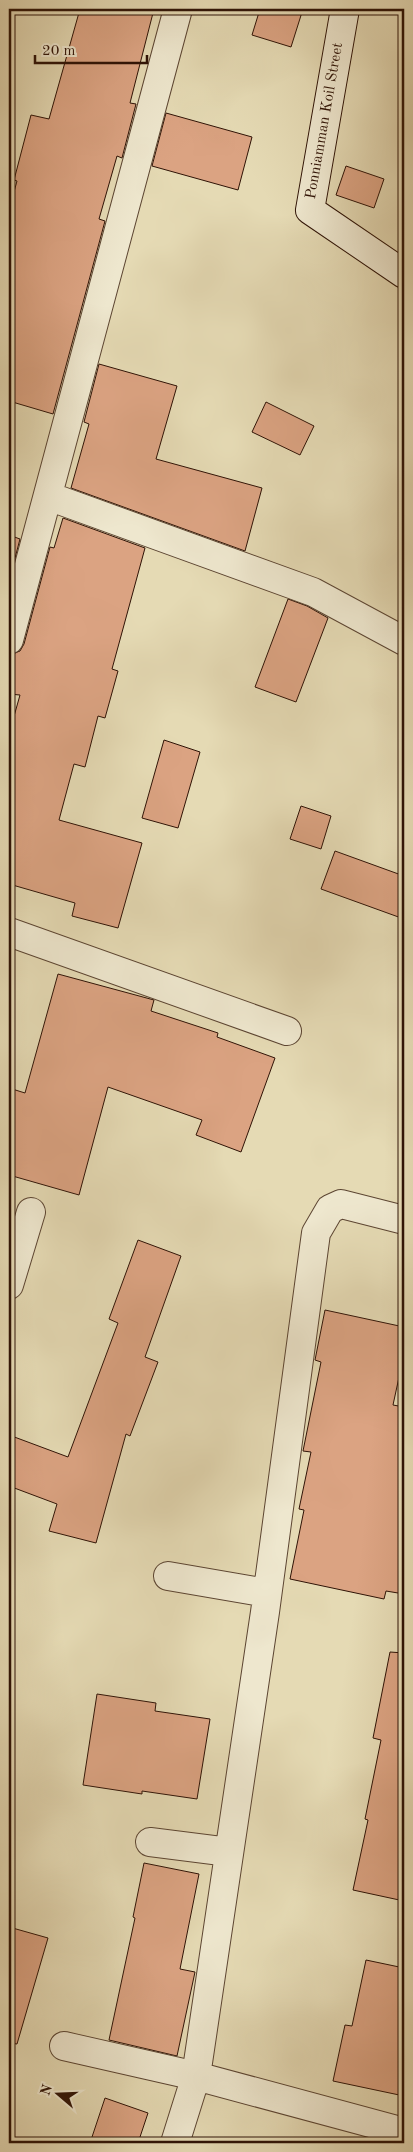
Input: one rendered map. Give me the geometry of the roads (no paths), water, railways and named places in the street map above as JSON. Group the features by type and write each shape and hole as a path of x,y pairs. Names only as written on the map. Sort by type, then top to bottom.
{"street":[{"path":"9,640 178,9"},
{"name":"Ponniamman Koil Street","path":"345,9 310,210 404,274"},
{"path":"48,496 313,592 404,641"},
{"path":"9,932 287,1031"},
{"path":"176,2143 196,2076 267,1594 316,1233 330,1209 342,1204 404,1220"},
{"path":"9,1285 31,1212"},
{"path":"168,1576 267,1594"},
{"path":"150,1842 229,1852"},
{"path":"64,2046 196,2076 404,2132"}]}
